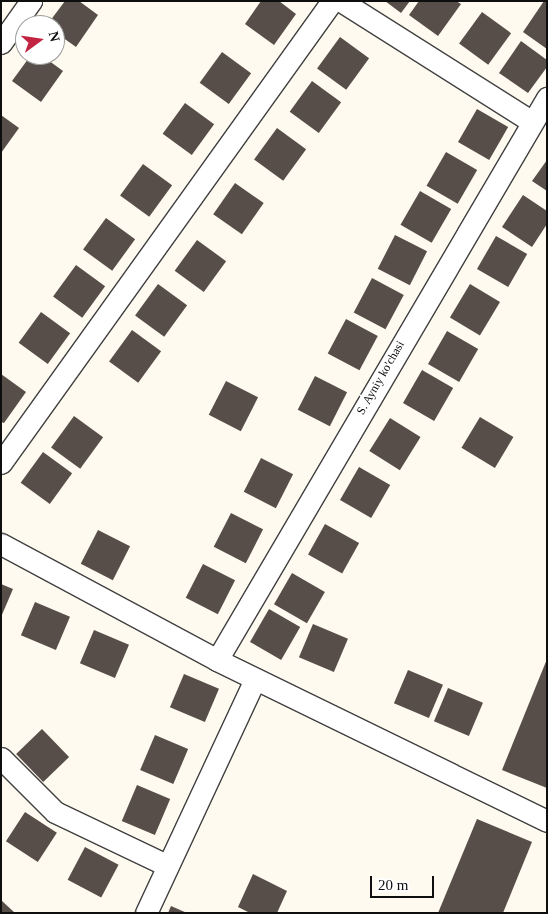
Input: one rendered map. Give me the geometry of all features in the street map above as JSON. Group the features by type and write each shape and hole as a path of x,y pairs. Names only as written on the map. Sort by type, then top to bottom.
{"street":[{"path":"1,42 31,1"},
{"path":"1,463 332,1"},
{"path":"341,1 531,121"},
{"name":"S. Ayniy ko'chasi","path":"217,660 531,121 547,98"},
{"path":"1,544 217,660 547,821"},
{"path":"146,913 255,678"},
{"path":"1,758 55,812 168,866"}],"building":[{"path":"65,1 79,1 98,15 76,47 65,39 65,15 54,15"},
{"path":"261,1 279,1 296,14 274,45 245,24"},
{"path":"385,1 410,1 401,13"},
{"path":"419,1 456,1 461,4 438,36 409,15"},
{"path":"544,1 547,2 547,49 523,32"},
{"path":"482,12 511,33 488,65 459,44"},
{"path":"340,37 369,58 346,90 317,69"},
{"path":"521,41 547,60 547,67 528,93 499,73"},
{"path":"222,52 251,73 229,104 200,83"},
{"path":"24,65 55,65 63,71 41,102 12,81"},
{"path":"312,81 341,102 319,133 290,112"},
{"path":"185,103 214,124 192,155 163,134"},
{"path":"477,109 508,127 489,160 458,142"},
{"path":"1,115 19,128 1,153"},
{"path":"277,128 306,149 283,181 254,160"},
{"path":"446,152 477,170 458,204 426,186"},
{"path":"547,160 547,191 532,181"},
{"path":"143,164 172,185 149,217 120,196"},
{"path":"235,183 264,203 242,234 213,214"},
{"path":"420,191 451,209 432,243 400,225"},
{"path":"523,195 547,211 547,224 532,247 502,227"},
{"path":"106,218 135,239 112,271 83,250"},
{"path":"395,235 427,251 410,285 378,269"},
{"path":"496,236 527,254 508,287 477,269"},
{"path":"197,240 226,261 204,292 175,271"},
{"path":"76,265 105,286 82,318 53,297"},
{"path":"372,278 404,295 385,329 354,312"},
{"path":"158,284 187,305 164,337 135,316"},
{"path":"470,284 500,302 480,335 450,317"},
{"path":"41,312 70,333 48,364 19,343"},
{"path":"346,319 378,336 359,370 328,353"},
{"path":"132,330 161,351 138,383 109,362"},
{"path":"447,331 478,349 459,382 428,364"},
{"path":"422,370 453,388 434,421 403,403"},
{"path":"1,374 26,392 4,423 1,422"},
{"path":"315,376 347,392 330,426 298,410"},
{"path":"226,381 258,397 241,431 209,415"},
{"path":"74,416 103,437 80,469 51,448"},
{"path":"480,417 513,437 495,468 461,448"},
{"path":"390,418 421,437 400,470 369,451"},
{"path":"43,452 72,473 50,504 21,483"},
{"path":"261,458 293,474 276,508 244,492"},
{"path":"359,467 390,485 371,518 340,500"},
{"path":"231,513 263,529 246,563 214,547"},
{"path":"325,524 359,543 342,574 308,555"},
{"path":"98,530 130,546 113,580 81,564"},
{"path":"203,564 235,580 218,614 186,598"},
{"path":"292,573 325,592 307,623 274,604"},
{"path":"1,584 13,589 1,617"},
{"path":"35,602 70,617 56,650 21,635"},
{"path":"269,609 300,627 281,660 250,642"},
{"path":"313,624 348,639 334,672 299,657"},
{"path":"94,630 129,645 115,678 80,663"},
{"path":"547,659 547,788 502,770"},
{"path":"408,670 443,685 429,718 394,703"},
{"path":"184,674 219,689 205,722 170,707"},
{"path":"448,688 483,703 469,736 434,721"},
{"path":"42,729 69,757 43,782 16,754"},
{"path":"155,735 188,749 173,784 140,770"},
{"path":"137,785 170,799 155,835 122,821"},
{"path":"25,812 57,833 38,862 6,841"},
{"path":"477,819 532,842 503,913 438,913"},
{"path":"85,847 119,865 101,898 68,880"},
{"path":"253,874 287,891 277,913 250,913 238,907"},
{"path":"1,900 15,913 1,913"},
{"path":"171,906 187,913 168,913"}]}
